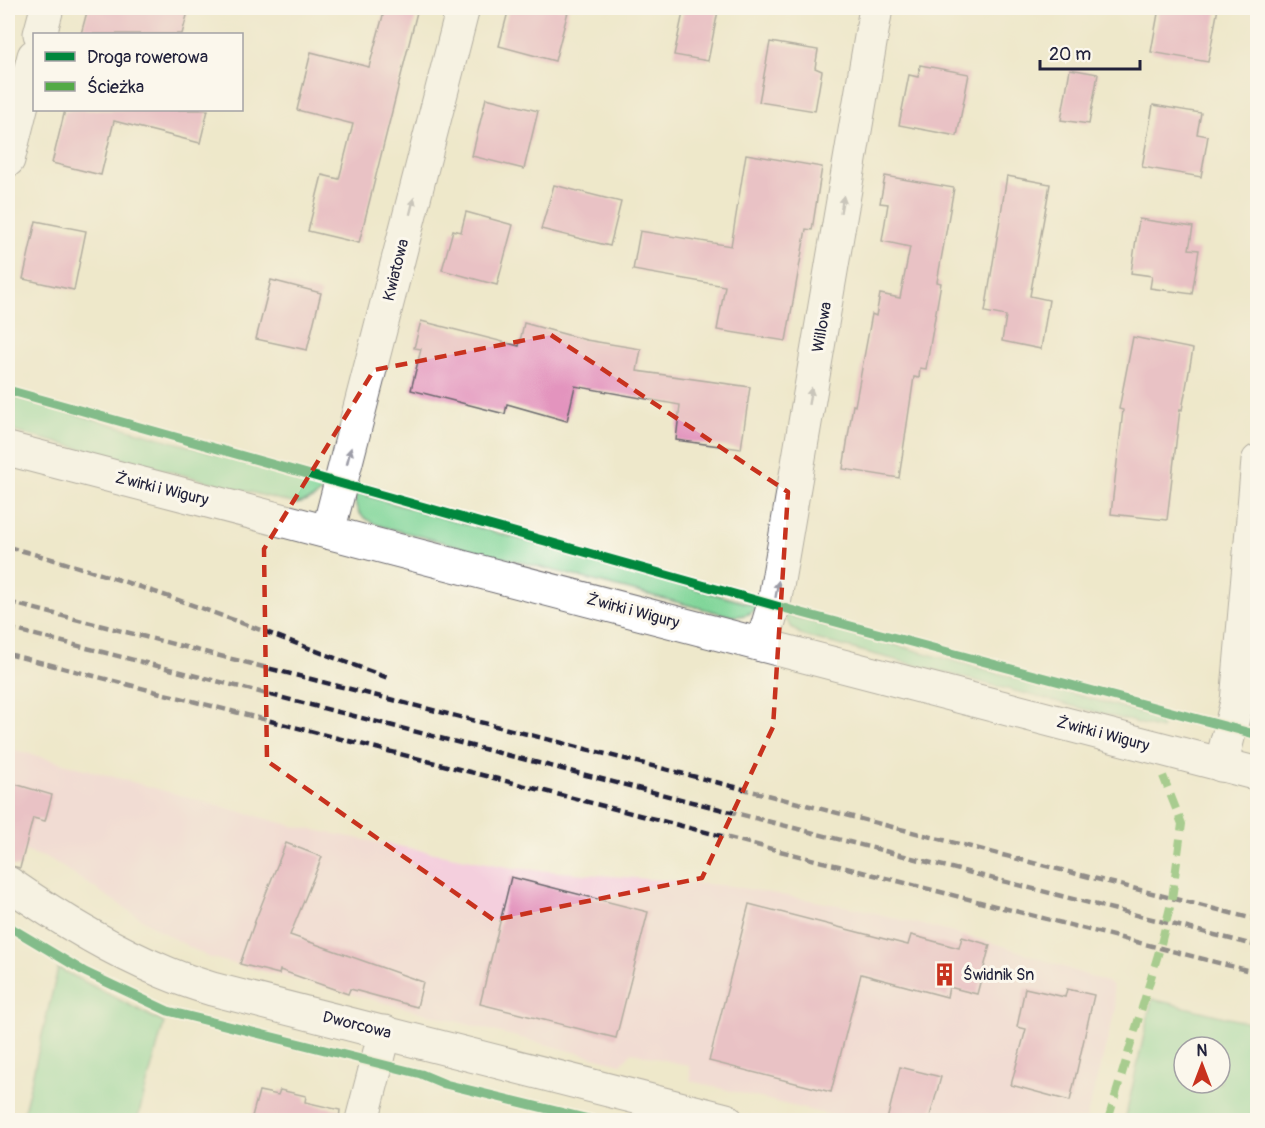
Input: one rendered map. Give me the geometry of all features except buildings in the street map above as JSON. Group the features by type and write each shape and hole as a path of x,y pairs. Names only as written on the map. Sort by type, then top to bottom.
{"street":[{"path":"40,33 47,8"},
{"name":"Kwiatowa","path":"328,532 463,8"},
{"name":"Willowa","path":"762,645 774,604 876,8"},
{"path":"8,160 33,60"},
{"name":"Żwirki i Wigury","path":"8,450 1257,774"},
{"path":"1221,765 1237,702 1257,461"},
{"name":"Dworcowa","path":"8,884 101,941 164,972 212,989 726,1120"},
{"path":"362,1120 386,1032"}],"highlighted area":[{"path":"551,335 788,492 773,727 702,878 494,920 267,761 264,549 374,370"}],"shaded area":[{"path":"8,748 293,826 513,868 731,886 860,909 1001,945 1112,984 1116,1008 1086,1120 849,1120 691,1081 689,1066 632,1052 621,1064 208,957 160,931 50,859 8,846"}],"green space":[{"path":"8,395 326,485 314,498 296,504 8,430"},
{"path":"355,492 757,606 746,615 731,616 384,527 362,516 356,506"},
{"path":"783,614 1164,719 1161,729 804,636 792,627"},
{"path":"58,968 164,1023 137,1120 22,1120"},
{"path":"1152,999 1257,1025 1257,1120 1125,1120"}],"railway":[{"path":"8,547 152,591 388,678"},
{"path":"8,602 1258,920"},
{"path":"8,628 1258,946"},
{"path":"8,654 1258,973"}],"marked path":[{"path":"1108,1120 1160,948 1172,899 1182,824 1163,776"}],"cycle path":[{"path":"8,390 791,610 1258,735"},
{"path":"8,926 85,972 168,1011 421,1074 445,1084 593,1120"}],"place":[{"name":"Świdnik Sn","path":"945,975"}]}
